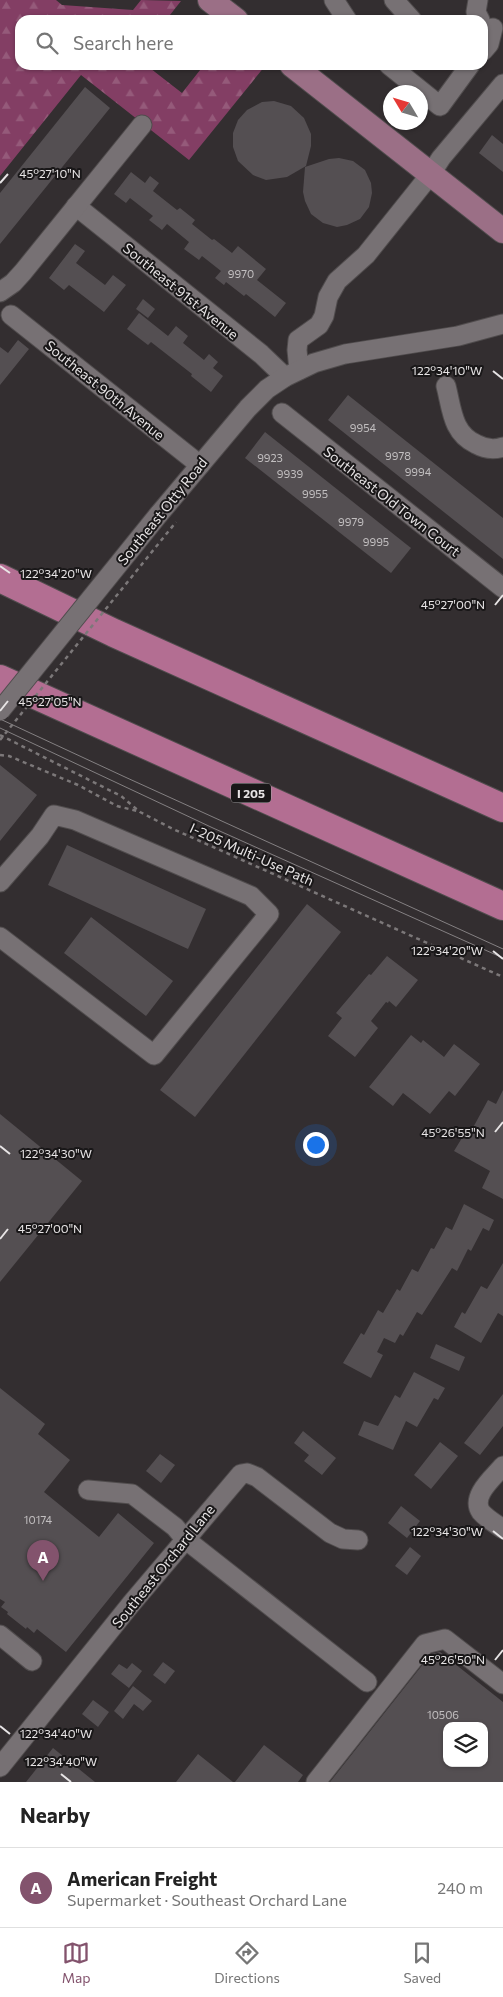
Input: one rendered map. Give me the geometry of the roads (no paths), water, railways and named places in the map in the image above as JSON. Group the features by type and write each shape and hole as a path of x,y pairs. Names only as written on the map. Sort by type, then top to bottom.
{"highway":[{"path":"0,578 123,637 503,808"},
{"name":"I 205","path":"0,679 503,906"}],"main road":[{"path":"210,0 230,15"},
{"path":"298,70 503,231"}],"street":[{"path":"334,0 344,15"},
{"path":"394,0 408,15"},
{"path":"478,0 476,12 480,15"},
{"path":"488,45 490,24"},
{"path":"395,70 440,106 467,70"},
{"path":"292,374 298,340 319,325 324,316 328,297 337,281 366,255 430,175 441,158 503,84"},
{"path":"0,292 14,283 142,125"},
{"name":"Southeast 91st Avenue","path":"76,206 261,354 292,374"},
{"name":"Southeast 90th Avenue","path":"11,315 200,465"},
{"name":"Southeast Otty Road","path":"0,711 168,518 200,465 260,396 292,374 345,354 458,336 503,324"},
{"path":"446,386 456,425 460,433 469,441 481,447 495,449 503,447"},
{"name":"Southeast Old Town Court","path":"282,413 503,588"},
{"path":"0,882 40,836 54,815 75,820 251,896 269,914 154,1055 0,937"},
{"path":"503,1466 478,1496 480,1511 503,1529"},
{"name":"Southeast Orchard Lane","path":"0,1767 240,1474 248,1473 257,1478 330,1533 343,1539 358,1540"},
{"path":"88,1490 132,1494 175,1527 185,1540 366,1682"},
{"path":"0,1635 32,1661"},
{"path":"316,1782 426,1644 445,1639 503,1684"}],"tram line":[{"path":"0,719 503,949"},
{"path":"0,728 213,828 503,958"}],"place":[{"name":"American Freight","path":"43,1581"}]}
